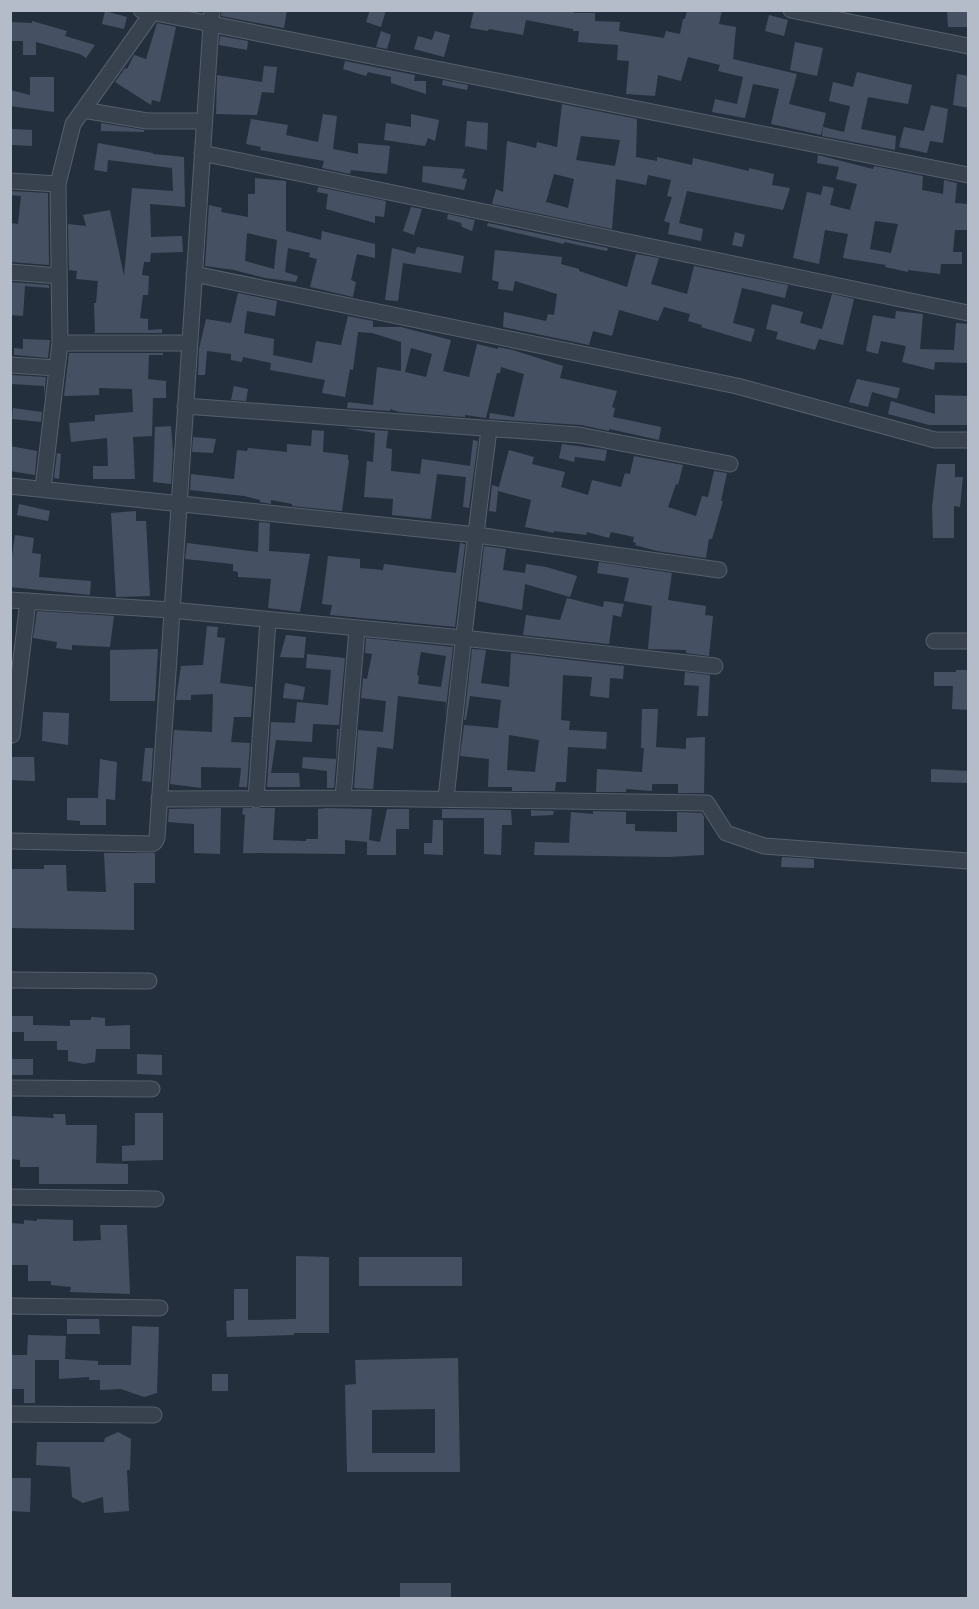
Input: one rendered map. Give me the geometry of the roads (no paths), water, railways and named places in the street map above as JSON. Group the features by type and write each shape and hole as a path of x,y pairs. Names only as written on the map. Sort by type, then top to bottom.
{"street":[{"path":"791,10 969,46"},
{"path":"43,488 60,343 58,184 73,124 147,12 211,18 969,175"},
{"path":"10,841 152,844 157,838 211,18"},
{"path":"83,110 147,121 204,121"},
{"path":"202,153 969,313"},
{"path":"10,181 58,184"},
{"path":"10,272 59,276"},
{"path":"194,274 737,386 935,440 969,440"},
{"path":"60,343 189,343"},
{"path":"10,365 57,368"},
{"path":"185,406 579,435 730,464"},
{"path":"446,799 489,430"},
{"path":"10,486 477,535 719,570"},
{"path":"10,600 171,610 463,638 715,666"},
{"path":"12,735 28,601"},
{"path":"256,800 268,620"},
{"path":"343,798 357,629"},
{"path":"934,641 969,641"},
{"path":"159,800 343,798 707,803 726,833 764,846 969,861"},
{"path":"10,980 149,981"},
{"path":"10,1088 152,1089"},
{"path":"10,1197 156,1199"},
{"path":"10,1306 160,1308"},
{"path":"10,1414 154,1415"}]}
